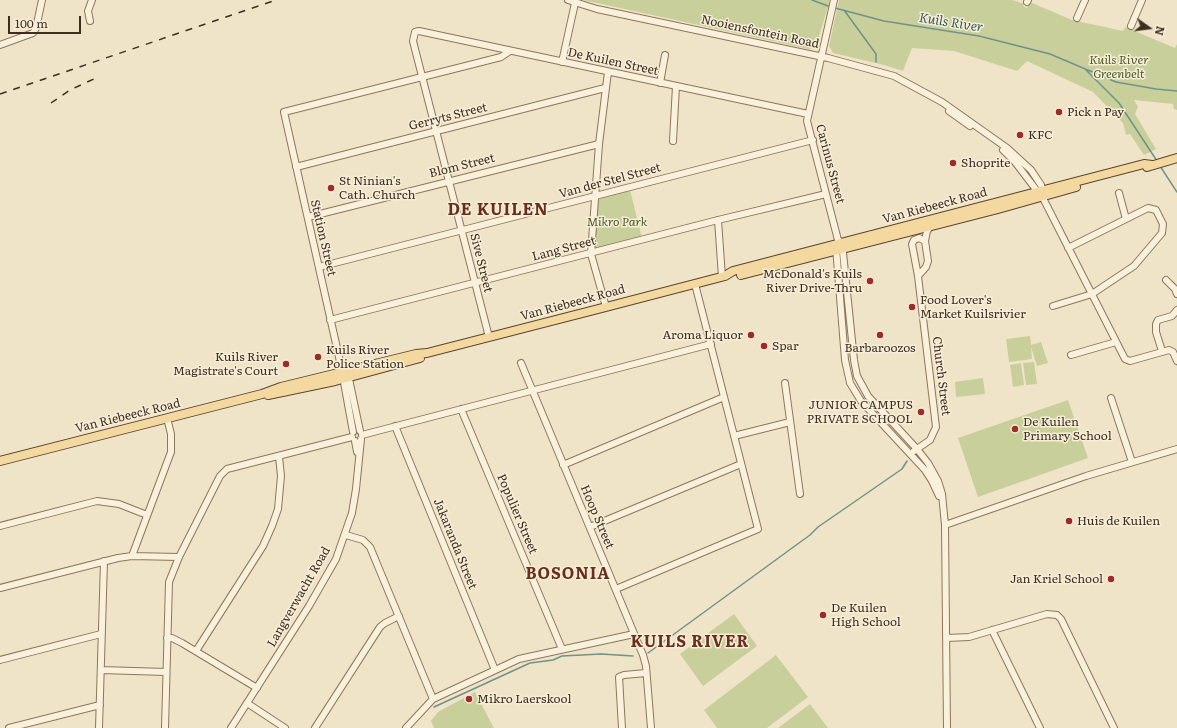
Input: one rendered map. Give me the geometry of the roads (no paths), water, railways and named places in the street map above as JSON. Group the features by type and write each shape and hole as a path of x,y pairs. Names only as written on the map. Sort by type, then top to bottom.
{"main road":[{"name":"Van Riebeeck Road","path":"839,245 930,227 1144,164 1152,165 1177,158"},
{"name":"Van Riebeeck Road","path":"0,462 262,394 281,387 406,362 422,357 427,353 724,276 734,276 764,270 839,245 1042,195"}],"street":[{"path":"0,45 33,33 36,28 42,0"},
{"path":"90,21 88,11 92,0"},
{"name":"Nooiensfontein Road","path":"568,0 643,19 821,56 894,76 915,86 959,114 1007,148 1031,170 1068,248 1127,361 1162,352"},
{"name":"Carinus Street","path":"834,0 807,121 839,245 854,360 858,376 871,400 917,449"},
{"path":"1077,18 1085,0"},
{"path":"1131,26 1142,0"},
{"path":"562,62 575,3"},
{"name":"De Kuilen Street","path":"415,32 419,31 808,114"},
{"name":"Sive Street","path":"415,32 413,41 421,77 489,337"},
{"path":"421,77 501,57 510,51"},
{"path":"660,83 665,55"},
{"path":"606,307 591,254 599,144 608,72"},
{"name":"Station Street","path":"344,374 330,320 284,112 421,77"},
{"path":"673,141 676,86"},
{"name":"Gerryts Street","path":"296,167 605,88"},
{"name":"Van der Stel Street","path":"319,267 813,140"},
{"name":"Blom Street","path":"308,217 599,144"},
{"path":"1119,193 1126,219"},
{"name":"Lang Street","path":"330,320 591,254 718,220 826,194"},
{"path":"1053,306 1092,294 1134,266 1154,243 1164,228 1156,210 1148,208 1068,248"},
{"path":"718,220 724,276"},
{"path":"918,276 927,264 925,241 926,231 930,227"},
{"name":"Church Street","path":"910,454 930,440 936,428 918,276 912,244 916,238 925,241"},
{"name":"Carinus Street","path":"839,245 848,377 861,401 910,454"},
{"path":"1166,280 1175,289 1177,294"},
{"path":"616,589 756,531 758,527 695,284"},
{"path":"1177,310 1172,316 1158,320 1156,324 1156,332 1162,352 1171,351 1177,361"},
{"path":"1071,355 1116,342"},
{"path":"165,728 169,582 179,557 215,484 228,469 711,344"},
{"name":"Hoop Street","path":"522,363 643,655 651,728"},
{"name":"Langverwacht Road","path":"231,728 319,590 336,559 346,535 356,489 358,466 357,436 344,374"},
{"path":"785,383 800,494"},
{"path":"563,465 724,397"},
{"path":"1110,398 1132,462"},
{"name":"Populier Street","path":"461,409 562,649"},
{"path":"132,556 171,452 171,434 167,418"},
{"path":"734,436 790,422"},
{"name":"Jakaranda Street","path":"394,426 495,670"},
{"path":"917,449 938,481 944,500 948,728"},
{"path":"945,525 1010,501 1177,449"},
{"path":"910,454 932,481 944,511"},
{"path":"196,651 263,546 272,526 278,509 281,476 279,457"},
{"path":"590,527 742,464"},
{"path":"0,526 97,501 119,504 147,514"},
{"path":"346,535 363,540 370,547 433,699"},
{"path":"0,588 104,561 132,556 179,557"},
{"path":"99,728 104,561"},
{"path":"947,638 969,637 1047,614 1057,616 1061,619 1114,728"},
{"path":"315,728 380,627 384,623 399,616"},
{"path":"992,630 1040,728"},
{"path":"0,660 101,634"},
{"path":"406,728 433,699 519,659 634,634"},
{"path":"167,638 172,638 196,651 257,688"},
{"path":"101,670 166,672"},
{"path":"622,728 619,677 624,675 646,673"},
{"path":"9,728 100,704"},
{"path":"247,704 285,728"}],"waterway":[{"name":"Kuils River","path":"812,0 831,7"},
{"name":"Kuils River","path":"835,8 884,21 979,36 1050,54 1116,82 1177,91"},
{"path":"844,10 876,54 876,62"},
{"path":"1086,70 1119,103 1157,161"},
{"path":"1160,166 1177,192"},
{"path":"648,653 810,535 818,527 902,469 907,461"},
{"path":"434,707 530,663 553,660 562,656 601,654 633,656"}],"railway":[{"path":"0,94 276,0"},
{"path":"51,103 70,90 98,77"}],"place":[{"name":"Pick n Pay","path":"1059,112"},
{"name":"KFC","path":"1020,135"},
{"name":"Shoprite","path":"953,163"},
{"name":"St Ninian's Cath. Church","path":"331,188"},
{"name":"McDonald's Kuils River Drive-Thru","path":"870,281"},
{"name":"Food Lover's Market Kuilsrivier","path":"912,307"},
{"name":"Aroma Liquor","path":"751,335"},
{"name":"Barbaroozos","path":"880,335"},
{"name":"Spar","path":"764,346"},
{"name":"Kuils River Police Station","path":"318,357"},
{"name":"Kuils River Magistrate's Court","path":"286,364"},
{"name":"JUNIOR CAMPUS PRIVATE SCHOOL","path":"921,412"},
{"name":"De Kuilen Primary School","path":"1015,429"},
{"name":"Huis de Kuilen","path":"1069,521"},
{"name":"Jan Kriel School","path":"1111,579"},
{"name":"De Kuilen High School","path":"823,615"},
{"name":"Mikro Laerskool","path":"469,699"}],"district":[{"name":"DE KUILEN","path":"498,210"},
{"name":"BOSONIA","path":"568,574"},
{"name":"KUILS RIVER","path":"690,642"}],"park label":[{"name":"Kuils River Greenbelt","path":"1119,67"},
{"name":"Mikro Park","path":"617,222"}]}
